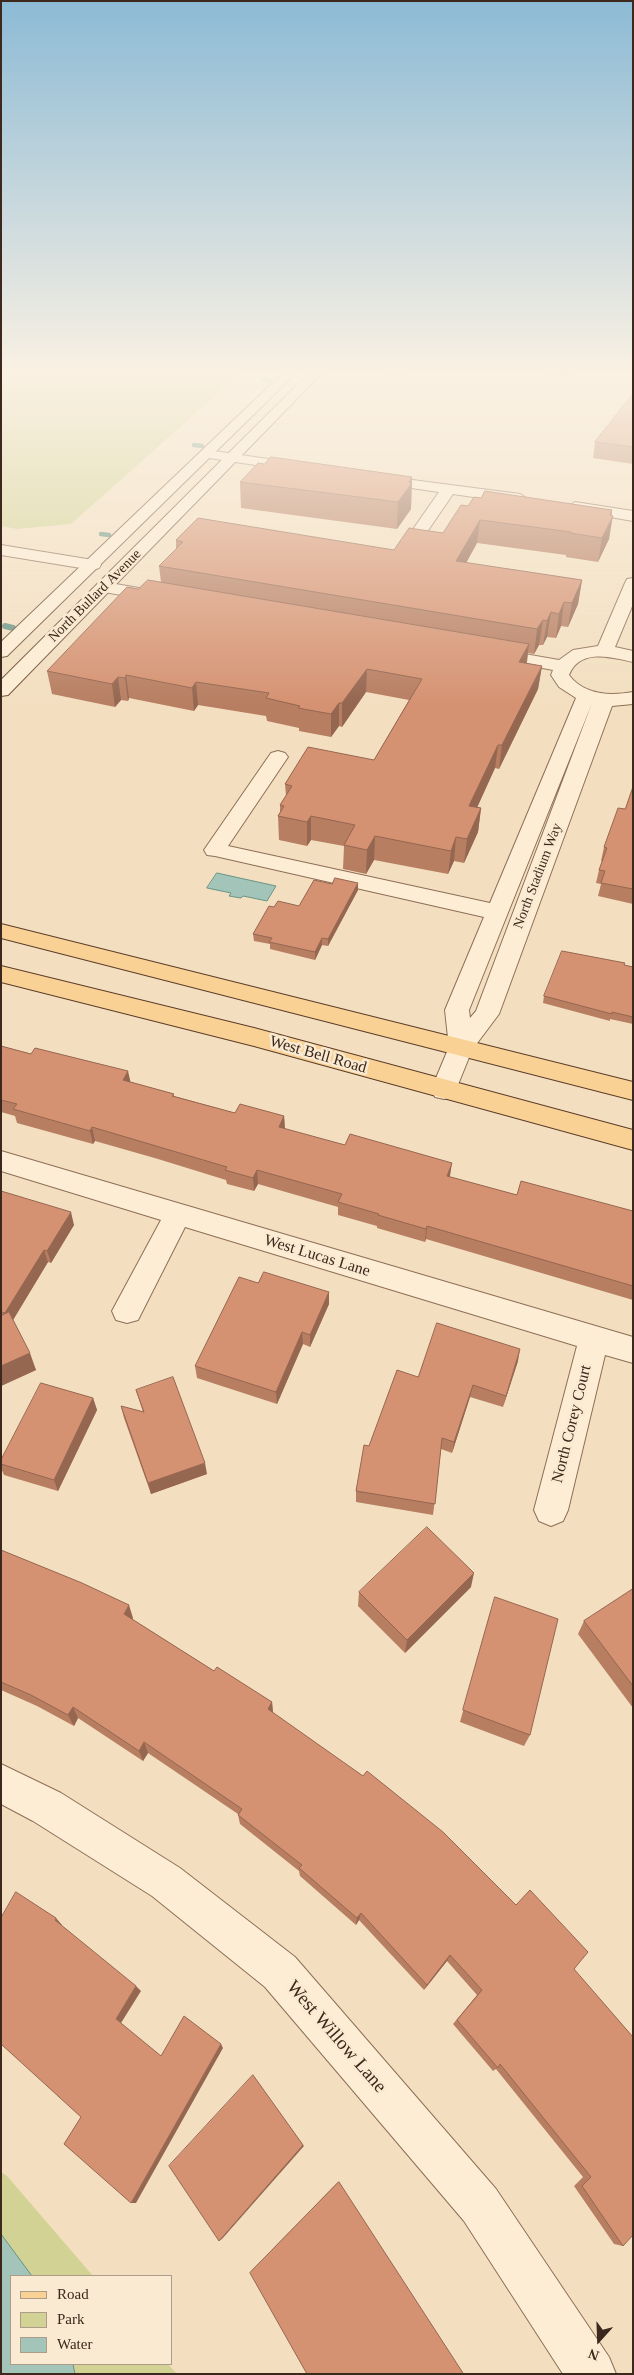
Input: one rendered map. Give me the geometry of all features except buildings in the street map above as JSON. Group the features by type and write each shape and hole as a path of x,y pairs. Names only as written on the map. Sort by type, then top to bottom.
{"main road":[{"path":"1,931 633,1091"},
{"name":"West Bell Road","path":"1,974 254,1037 633,1140"}],"street":[{"name":"North Bullard Avenue","path":"1,652 93,566 177,484"},
{"name":"North Bullard Avenue","path":"1,691 206,484"},
{"path":"412,484 536,502"},
{"path":"410,545 449,489"},
{"path":"565,506 633,516"},
{"path":"1,550 93,566"},
{"path":"605,651 633,583"},
{"path":"104,587 177,599"},
{"path":"475,651 562,666"},
{"path":"629,651 605,651 576,655 566,660 560,675 564,683 596,697 633,698"},
{"name":"North Stadium Way","path":"461,1047 457,1010 496,912 596,697"},
{"name":"North Stadium Way","path":"444,1090 461,1047 487,1014 596,697"},
{"path":"278,757 215,850 496,912"},
{"name":"West Lucas Lane","path":"1,1161 633,1350"},
{"path":"127,1311 178,1214"},
{"name":"North Corey Court","path":"551,1510 594,1339"},
{"name":"West Willow Lane","path":"1,1783 47,1807 166,1882 280,1972 480,2205 592,2374"}],"green space":[{"path":"1,484 116,484 71,524 17,529 1,526"},
{"path":"1,2172 7,2176 92,2275 10,2275 10,2365 169,2365 177,2374 1,2374"}],"water":[{"path":"217,873 276,886 267,901 243,896 241,898 229,896 231,893 207,888"},
{"path":"1,2234 31,2275 10,2275 10,2365 73,2365 75,2374 1,2374"}],"waterway":[{"path":"101,534 109,535"},
{"path":"5,626 13,628"}]}
